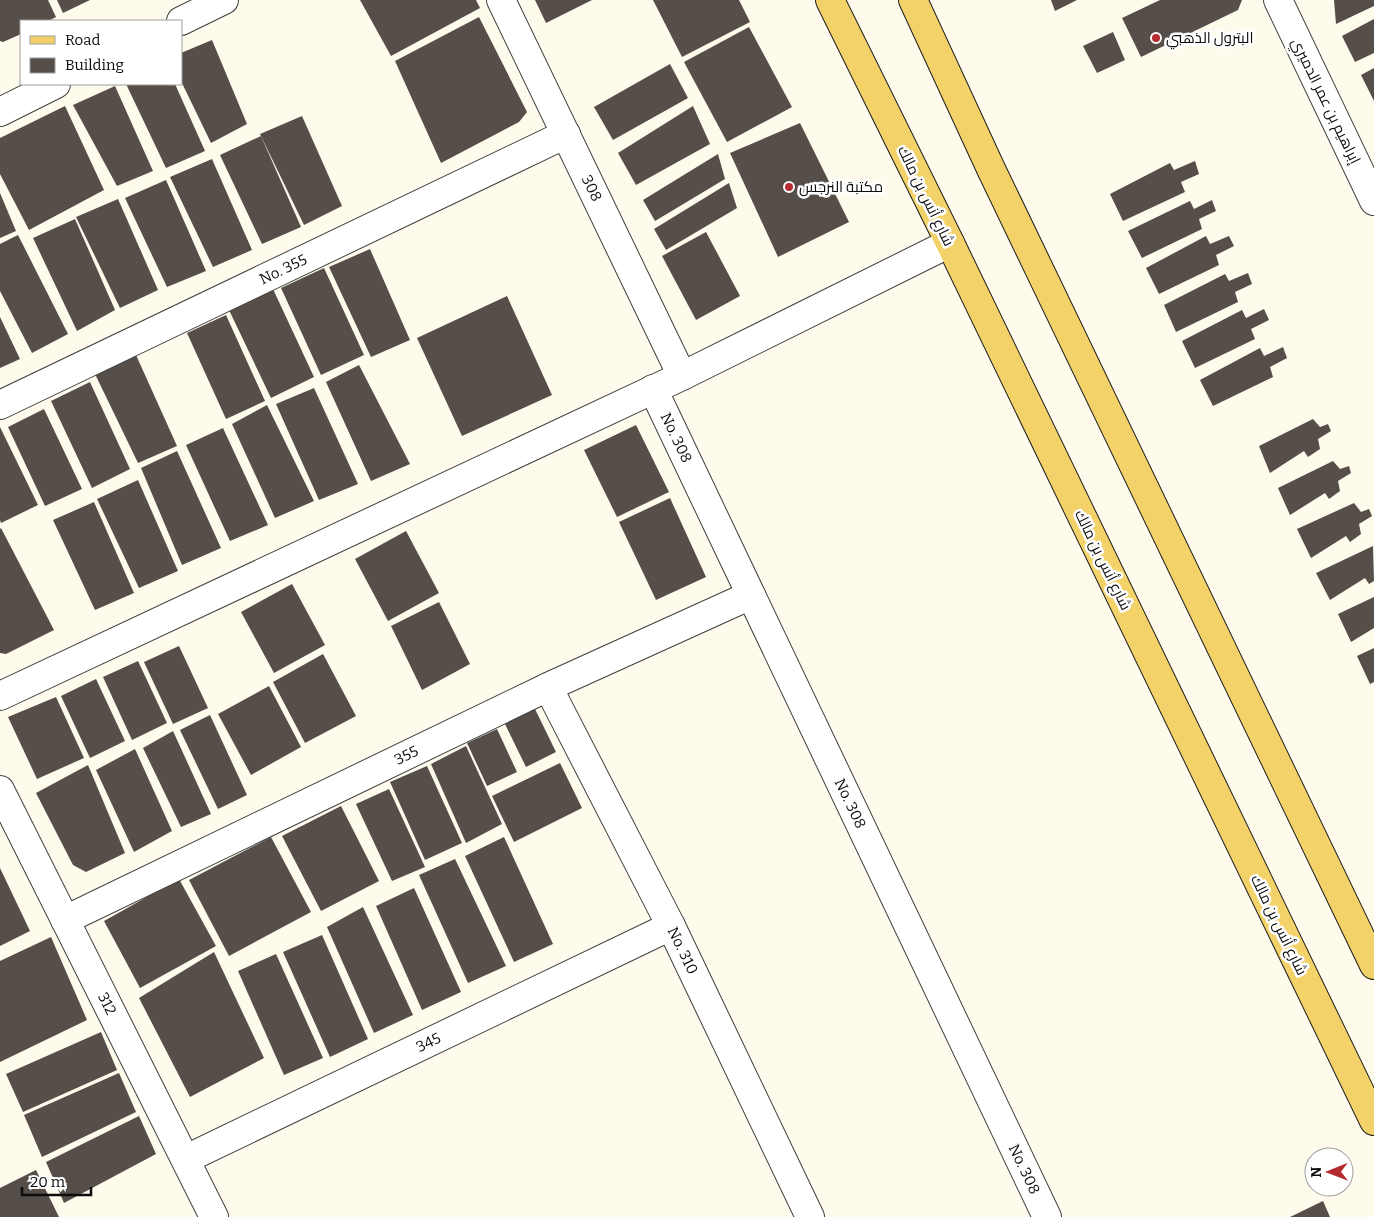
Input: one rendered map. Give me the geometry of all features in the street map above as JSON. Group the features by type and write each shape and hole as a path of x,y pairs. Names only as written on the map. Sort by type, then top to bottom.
{"main road":[{"name":"شارع أنس بن مالك","path":"830,0 950,243 1374,1121"},
{"path":"912,0 991,170 1374,965"}],"street":[{"path":"182,21 224,0"},
{"name":"308","path":"501,0 682,376"},
{"name":"إبراهيم بن عمر الدميري","path":"1278,0 1374,201"},
{"path":"0,111 54,85"},
{"name":"No. 355","path":"0,405 566,134"},
{"path":"0,696 682,376 950,243"},
{"name":"No. 308","path":"653,389 1047,1217"},
{"name":"355","path":"64,920 548,687 751,595"},
{"name":"No. 310","path":"548,687 672,926 810,1217"},
{"name":"312","path":"0,790 214,1217"},
{"name":"345","path":"186,1159 672,926"}],"building":[{"path":"0,0 48,0 56,17 50,20 20,20 20,34 3,42 0,41"},
{"path":"57,0 90,0 63,13"},
{"path":"360,0 476,0 480,8 391,56"},
{"path":"535,0 592,0 546,23"},
{"path":"653,0 739,0 750,22 682,57"},
{"path":"1051,0 1077,0 1055,11"},
{"name":"البترول الذهبي","path":"1160,0 1242,0 1238,10 1141,57 1122,18"},
{"path":"1334,0 1374,0 1374,6 1336,24"},
{"path":"479,17 527,112 519,122 441,163 395,61"},
{"path":"1374,19 1374,53 1355,62 1342,36"},
{"path":"749,27 792,107 727,142 684,62"},
{"path":"1113,32 1125,60 1097,73 1083,46"},
{"path":"212,40 247,124 211,143 182,83 182,53"},
{"path":"670,64 688,98 613,140 594,107"},
{"path":"1374,68 1374,101 1361,75"},
{"path":"126,85 175,85 205,151 166,168"},
{"path":"115,86 153,171 117,186 73,105"},
{"path":"65,106 104,190 29,230 0,174 0,138"},
{"path":"693,106 710,144 636,185 618,153"},
{"path":"302,116 342,206 304,225 260,134"},
{"name":"مكتبة النرجس","path":"800,123 849,222 778,257 730,153"},
{"path":"261,136 301,227 262,244 220,155"},
{"path":"718,154 725,179 655,221 643,200"},
{"path":"212,159 252,250 213,267 170,177"},
{"path":"1195,161 1199,174 1181,182 1185,192 1123,221 1110,194 1170,163 1174,170"},
{"path":"166,180 206,271 167,287 125,198"},
{"path":"729,183 737,208 666,250 654,229"},
{"path":"0,193 16,231 0,238"},
{"path":"118,199 158,290 120,308 76,217"},
{"path":"1212,200 1216,211 1199,219 1202,229 1142,258 1128,231 1190,201 1194,209"},
{"path":"75,219 115,310 77,331 33,238"},
{"path":"706,232 740,296 696,320 662,256"},
{"path":"18,235 68,334 32,353 0,291 0,244"},
{"path":"1206,236 1210,244 1229,236 1234,246 1216,255 1219,265 1159,294 1146,268"},
{"path":"370,249 410,340 371,357 329,267"},
{"path":"324,268 364,355 321,375 281,288"},
{"path":"1248,273 1252,284 1235,292 1238,302 1176,332 1164,305 1225,274 1229,281"},
{"path":"273,289 314,377 271,398 229,310"},
{"path":"507,296 552,395 462,436 417,338"},
{"path":"1264,309 1269,320 1251,329 1255,339 1195,368 1182,341 1242,310 1246,318"},
{"path":"226,315 265,401 226,419 187,333"},
{"path":"0,317 20,359 0,368"},
{"path":"1283,347 1287,358 1270,367 1273,377 1213,406 1200,380 1260,348 1264,356"},
{"path":"136,355 177,446 138,463 95,374"},
{"path":"359,365 410,464 371,481 326,382"},
{"path":"90,382 130,469 92,488 51,401"},
{"path":"314,388 358,484 319,500 276,404"},
{"path":"267,405 314,501 275,518 232,424"},
{"path":"44,409 82,489 45,506 8,427"},
{"path":"1313,419 1320,427 1328,424 1331,431 1318,439 1320,449 1308,457 1304,451 1270,473 1259,446"},
{"path":"636,425 669,492 617,517 584,450"},
{"path":"0,427 38,505 1,523 0,520"},
{"path":"223,428 268,525 230,541 186,445"},
{"path":"177,451 221,548 182,565 141,468"},
{"path":"1333,461 1340,469 1349,466 1351,473 1338,481 1340,491 1329,499 1325,493 1290,515 1278,488"},
{"path":"138,480 178,571 139,588 97,499"},
{"path":"670,498 706,577 656,600 619,522"},
{"path":"94,502 134,593 95,610 53,520"},
{"path":"1354,503 1361,512 1369,509 1372,516 1359,524 1361,534 1350,542 1346,536 1311,558 1297,529"},
{"path":"1,528 54,630 6,654 0,653"},
{"path":"406,531 439,593 388,621 355,559"},
{"path":"1373,546 1374,581 1369,584 1365,578 1330,600 1316,573"},
{"path":"292,584 325,645 274,673 241,612"},
{"path":"1374,597 1374,628 1351,642 1338,614"},
{"path":"439,602 470,664 422,690 391,626"},
{"path":"179,646 208,708 173,724 144,662"},
{"path":"1374,648 1374,682 1370,684 1357,656"},
{"path":"323,654 356,716 305,743 273,682"},
{"path":"138,661 167,723 132,740 103,677"},
{"path":"96,679 125,741 90,758 61,696"},
{"path":"269,686 301,747 251,775 218,714"},
{"path":"56,697 84,758 37,779 8,717"},
{"path":"535,709 556,752 526,767 505,724"},
{"path":"210,715 247,795 218,809 180,730"},
{"path":"497,729 517,772 487,786 467,743"},
{"path":"173,731 211,814 181,827 143,748"},
{"path":"466,746 502,824 466,843 431,764"},
{"path":"135,749 172,831 134,852 96,770"},
{"path":"560,763 582,808 514,842 492,796"},
{"path":"88,765 125,853 86,872 73,865 36,793"},
{"path":"427,766 462,843 425,860 390,782"},
{"path":"389,789 425,867 392,881 356,804"},
{"path":"341,806 379,881 321,911 282,836"},
{"path":"271,837 311,912 229,956 189,880"},
{"path":"504,837 553,944 514,962 465,856"},
{"path":"455,859 506,966 468,983 419,875"},
{"path":"0,868 30,931 0,946"},
{"path":"179,879 216,946 140,988 104,921"},
{"path":"414,888 461,992 422,1010 376,906"},
{"path":"363,907 413,1015 374,1033 327,927"},
{"path":"322,935 368,1039 330,1057 283,952"},
{"path":"51,937 87,1020 0,1062 0,961"},
{"path":"214,952 264,1058 190,1097 139,998"},
{"path":"276,954 323,1058 284,1075 238,971"},
{"path":"101,1032 117,1070 23,1112 6,1074"},
{"path":"119,1073 136,1112 42,1157 24,1115"},
{"path":"139,1116 156,1154 64,1203 46,1162"},
{"path":"36,1170 59,1217 0,1217 0,1188"},
{"path":"1323,1201 1330,1217 1290,1217"}],"place":[{"name":"البترول الذهبي","path":"1156,38"},
{"name":"مكتبة النرجس","path":"789,187"}]}
